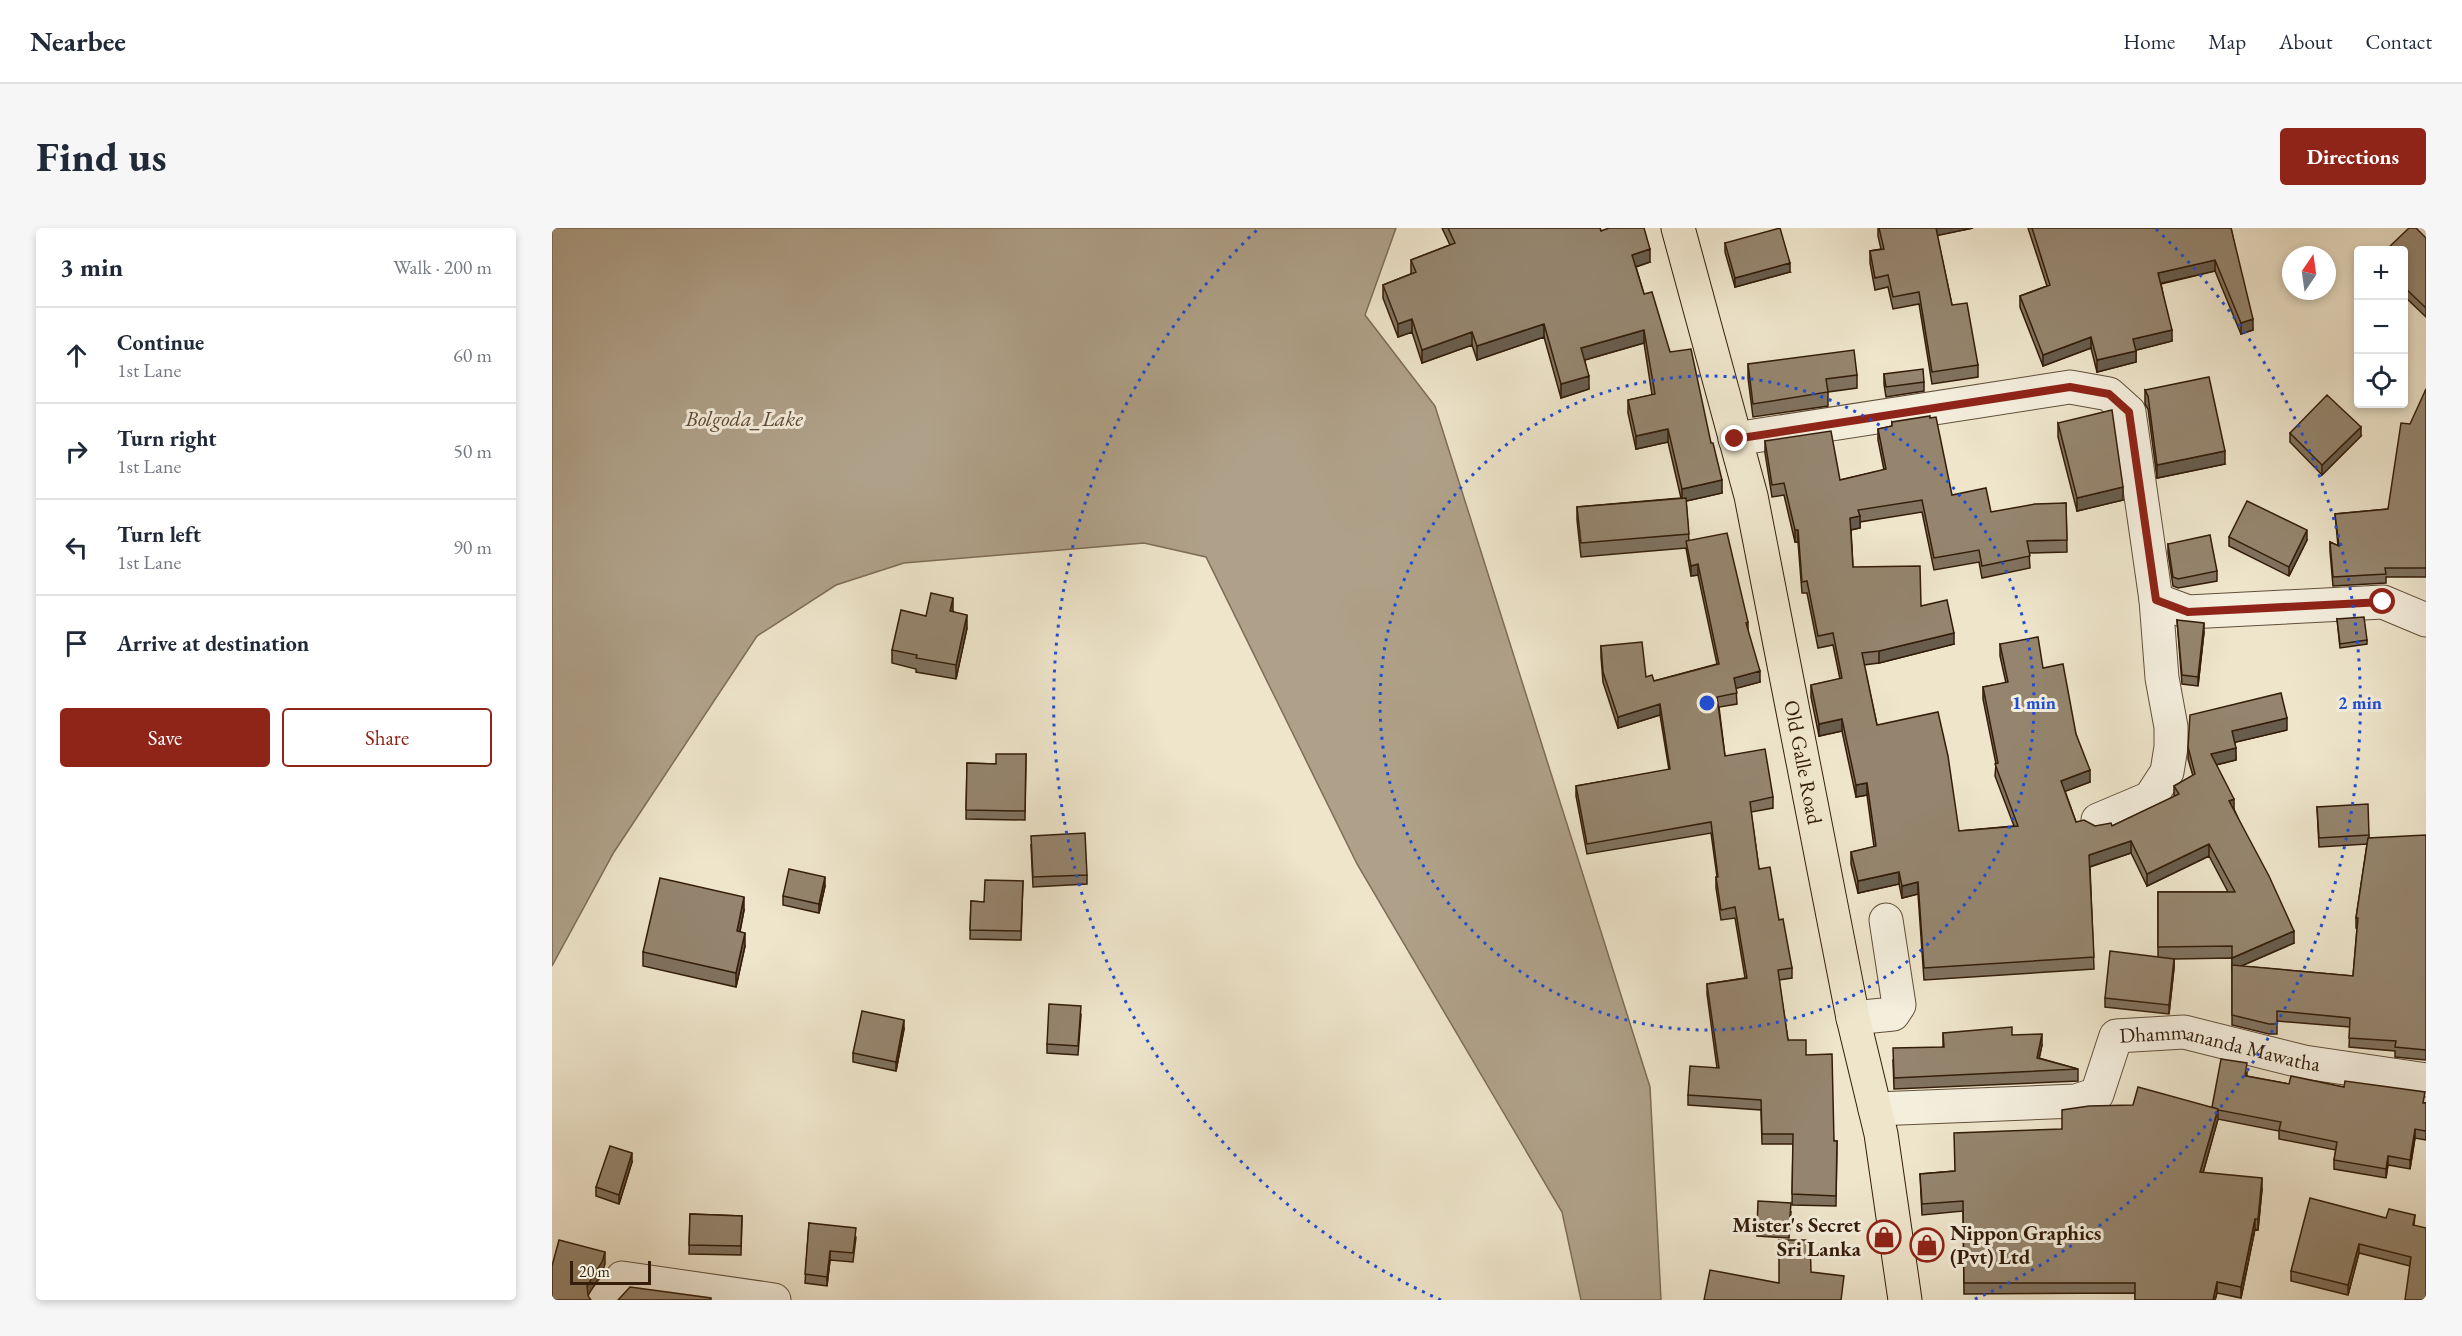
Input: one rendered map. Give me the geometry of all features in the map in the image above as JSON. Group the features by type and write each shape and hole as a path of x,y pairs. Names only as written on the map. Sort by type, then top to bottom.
{"highway":[{"name":"Old Galle Road","path":"1677,228 1751,496 1853,1018 1881,1134 1905,1300"}],"street":[{"path":"1735,439 2070,387 2109,394 2129,412 2156,600 2162,678 2171,727 2167,772 2150,798 2098,820"},
{"path":"2156,600 2188,612 2383,602 2426,620"},
{"path":"1853,1018 1893,1014 1899,1005 1886,920"},
{"name":"Dhammananda Mawatha","path":"1875,1109 2076,1101 2097,1094 2116,1036 2184,1032 2304,1062 2426,1080"},
{"path":"605,1300 622,1278 774,1300"}],"water":[{"name":"Bolgoda_Lake","path":"552,228 1396,228 1365,315 1435,406 1650,1087 1661,1300 1581,1300 1562,1212 1357,864 1206,557 1144,543 904,563 836,585 757,636 614,852 552,966"}],"building":[{"path":"1448,228 1600,228 1601,231 1609,228 1644,228 1650,249 1632,255 1644,294 1652,292 1670,352 1691,349 1711,443 1713,443 1722,480 1682,489 1668,429 1636,436 1628,400 1655,394 1644,330 1581,348 1589,376 1561,384 1544,324 1477,346 1472,332 1422,350 1412,319 1398,324 1383,285 1416,272 1411,260 1455,243"},
{"path":"1780,228 1790,263 1735,278 1725,243"},
{"path":"1879,228 1936,228 1952,305 1967,303 1978,365 1932,372 1919,292 1893,297 1888,275 1875,278 1870,251 1884,249"},
{"path":"2032,228 2231,228 2253,319 2241,323 2215,260 2158,273 2172,330 2133,339 2136,351 2097,360 2091,337 2043,355 2020,296 2050,285"},
{"path":"2409,228 2416,228 2426,238 2426,308 2408,291 2408,246 2390,246"},
{"path":"1854,350 1857,375 1826,379 1828,392 1753,404 1748,364"},
{"path":"1923,369 1924,382 1886,387 1884,374"},
{"path":"2209,377 2225,451 2157,465 2148,396 2145,390"},
{"path":"2426,389 2426,568 2385,568 2386,574 2333,577 2330,542 2339,546 2335,514 2388,509 2401,423 2410,424"},
{"path":"2327,395 2361,427 2322,465 2290,433"},
{"path":"2112,410 2123,487 2077,498 2058,423"},
{"path":"1930,416 1930,418 1936,417 1952,495 1986,488 1991,512 2035,504 2066,503 2067,540 2027,541 2030,556 1982,566 1979,550 1934,558 1922,500 1858,510 1860,516 1850,518 1853,567 1920,566 1921,606 1947,600 1954,633 1862,653 1877,725 1938,712 1948,756 1959,831 2018,826 1995,764 1998,763 1983,687 2008,682 2000,644 2038,637 2043,668 2063,664 2076,734 2090,770 2061,781 2076,822 2084,820 2095,826 2111,823 2112,826 2179,794 2174,786 2195,774 2188,747 2190,715 2281,693 2287,718 2232,731 2236,748 2211,754 2234,799 2229,801 2269,876 2294,931 2232,958 2232,946 2158,947 2158,892 2235,892 2209,844 2147,874 2131,841 2089,855 2094,957 1924,968 1918,882 1902,886 1899,872 1858,881 1851,852 1876,846 1867,783 1856,785 1842,719 1819,724 1811,685 1842,678 1833,633 1818,636 1807,581 1802,582 1798,530 1795,530 1784,483 1772,485 1765,441 1831,431 1840,480 1886,469 1878,429 1892,426 1892,422"},
{"path":"1686,498 1689,534 1581,543 1577,507"},
{"path":"2247,501 2307,530 2289,567 2229,537"},
{"path":"1727,533 1748,622 1746,623 1760,671 1734,678 1737,693 1717,697 1725,756 1765,749 1773,797 1750,802 1759,869 1770,867 1779,920 1783,919 1792,968 1778,970 1788,1040 1806,1040 1806,1055 1832,1054 1834,1141 1837,1141 1836,1196 1792,1194 1793,1134 1762,1134 1761,1100 1688,1095 1690,1066 1719,1068 1707,984 1747,978 1735,907 1721,910 1711,822 1587,844 1576,786 1670,769 1660,704 1618,717 1603,672 1601,646 1642,642 1646,677 1652,675 1654,681 1719,664 1698,564 1691,566 1686,541"},
{"path":"2210,535 2217,571 2178,579 2173,577 2168,544"},
{"path":"931,593 953,598 950,611 967,615 956,665 916,658 917,655 892,650 901,610 926,616"},
{"path":"2364,617 2367,640 2340,644 2337,619"},
{"path":"2177,620 2204,623 2198,677 2182,675"},
{"path":"996,754 1026,754 1025,811 966,810 967,763 996,764"},
{"path":"2368,804 2369,835 2319,838 2317,807"},
{"path":"1085,833 1087,875 1033,877 1031,836"},
{"path":"2426,835 2426,1050 2395,1047 2396,1041 2349,1038 2350,1018 2277,1011 2277,1024 2269,1024 2232,1015 2232,965 2353,976 2358,918 2356,918 2368,838"},
{"path":"789,869 825,877 819,904 783,896"},
{"path":"660,878 744,897 737,931 745,933 736,973 643,952"},
{"path":"985,880 1023,881 1021,931 970,930 971,901 984,902"},
{"path":"2110,951 2174,959 2169,1005 2105,998"},
{"path":"1049,1004 1081,1006 1078,1046 1047,1044"},
{"path":"862,1011 904,1020 896,1062 853,1053"},
{"path":"2012,1027 2012,1035 2042,1034 2037,1058 2078,1069 1894,1078 1893,1048 1944,1047 1943,1033"},
{"path":"2221,1059 2247,1063 2245,1076 2289,1084 2291,1076 2344,1087 2345,1081 2425,1092 2423,1103 2426,1103 2426,1131 2415,1129 2410,1160 2388,1156 2386,1169 2334,1160 2337,1142 2279,1130 2281,1122 2212,1107"},
{"path":"2138,1087 2218,1109 2200,1172 2262,1178 2258,1219 2255,1219 2241,1287 2217,1282 2213,1300 2135,1300 2135,1283 1964,1283 1963,1201 1922,1204 1920,1174 1955,1171 1954,1133 2062,1129 2062,1110 2089,1106 2133,1105"},
{"path":"610,1146 632,1153 619,1195 596,1187"},
{"path":"2310,1198 2386,1218 2389,1209 2415,1215 2413,1225 2426,1228 2426,1300 2405,1300 2411,1257 2359,1244 2348,1285 2291,1271"},
{"path":"1758,1201 1791,1203 1789,1229 1757,1227"},
{"path":"690,1214 742,1216 741,1246 689,1245"},
{"path":"809,1223 856,1228 853,1253 830,1251 827,1277 805,1274"},
{"path":"559,1240 605,1252 602,1262 587,1286 591,1300 552,1300 552,1266"},
{"path":"1779,1240 1810,1240 1811,1272 1844,1276 1841,1300 1704,1300 1710,1270 1779,1283"},
{"path":"630,1287 711,1298 711,1300 618,1300"}],"place":[{"name":"Mister's Secret Sri Lanka","path":"1884,1237"},
{"name":"Nippon Graphics (Pvt) Ltd","path":"1927,1245"}],"route":[{"path":"1735,439 2070,387 2109,394 2129,412 2156,600 2188,612 2383,602"}]}
